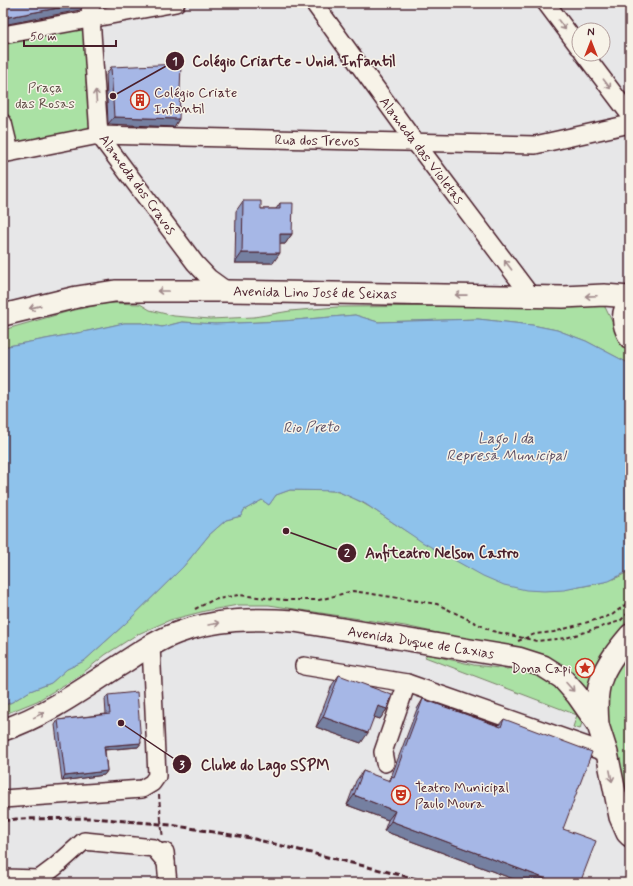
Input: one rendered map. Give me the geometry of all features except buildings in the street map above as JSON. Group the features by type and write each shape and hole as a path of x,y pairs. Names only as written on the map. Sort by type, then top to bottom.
{"main road":[{"name":"Avenida Lino José de Seixas","path":"3,315 77,297 115,291 227,291 563,297 604,295 630,297"},
{"path":"630,301 624,313 623,322 625,330 630,338"},
{"name":"Avenida Duque de Caxias","path":"3,730 20,725 57,706 151,645 176,633 199,626 228,621 262,619 294,621 518,658 544,666 562,678 577,694 599,727 607,753 620,817 627,833 630,836"},
{"path":"599,727 597,703 601,680 612,660 628,639"}],"street":[{"path":"3,35 90,11 176,3"},
{"name":"Alameda das Violetas","path":"314,3 415,142 531,296"},
{"path":"546,3 571,36"},
{"name":"Alameda dos Cravos","path":"90,11 99,135 195,263 209,278 227,291"},
{"path":"590,62 630,115"},
{"path":"3,123 7,153"},
{"name":"Rua dos Trevos","path":"7,153 99,135 535,145 630,124"},
{"path":"192,291 197,281 195,263"},
{"path":"3,799 142,789 152,783 157,776 151,645"},
{"path":"304,666 407,683 607,753"},
{"path":"385,763 383,752 407,683"},
{"path":"573,742 589,738 599,727"},
{"path":"3,878 39,879 84,841 154,848 165,857 168,883"}],"path":[{"path":"160,803 162,831"}],"green space":[{"name":"Praça das Rosas","path":"84,27 90,131 13,145 3,106 3,42"},
{"path":"108,303 140,304 150,310 174,316 210,319 254,317 290,311 336,307 601,305 605,307 618,334 630,347 630,364 586,341 557,330 532,325 478,319 378,322 355,315 283,321 215,324 182,322 162,327 142,323 124,323 3,347 3,330 70,311"},
{"path":"290,490 338,492 354,498 412,535 471,569 514,587 544,591 561,590 606,582 619,577 630,570 630,617 610,643 589,693 549,657 405,626 269,605 238,605 205,611 170,620 136,635 105,655 79,676 37,701 3,715 3,706 30,691 51,683 67,669 84,661 125,624 183,567 209,535 226,520 241,516 244,510 262,500 269,505 276,495"},
{"path":"429,651 443,658 474,665 507,669 522,666 562,689 584,716 580,729 573,727 577,715 425,657"},
{"path":"630,654 630,815 622,771 610,734 607,698 610,686 619,665"}],"water":[{"name":"Lago I da Represa Municipal","path":"355,315 378,322 478,319 532,325 557,330 586,341 630,364 630,570 609,581 564,590 526,590 504,585 483,576 422,542 364,503 337,491 290,490 276,495 269,505 262,500 244,510 241,516 226,520 209,535 183,567 125,624 84,661 67,669 51,683 30,691 3,706 3,347 124,323 142,323 162,327 182,322 215,324 283,321"}],"railway":[{"path":"3,821 16,819 93,818 171,825 250,838 433,883"}],"place":[{"name":"Colégio Criarte - Unid. Infantil","path":"113,96"},
{"name":"Colégio Criate Infantil","path":"140,100"},
{"name":"Anfiteatro Nelson Castro","path":"286,531"},
{"name":"Dona Capi","path":"585,668"},
{"name":"Clube do Lago SSPM","path":"121,723"},
{"name":"Teatro Municipal Paulo Moura","path":"401,795"}],"water label":[{"name":"Rio Preto","path":"311,427"}]}
